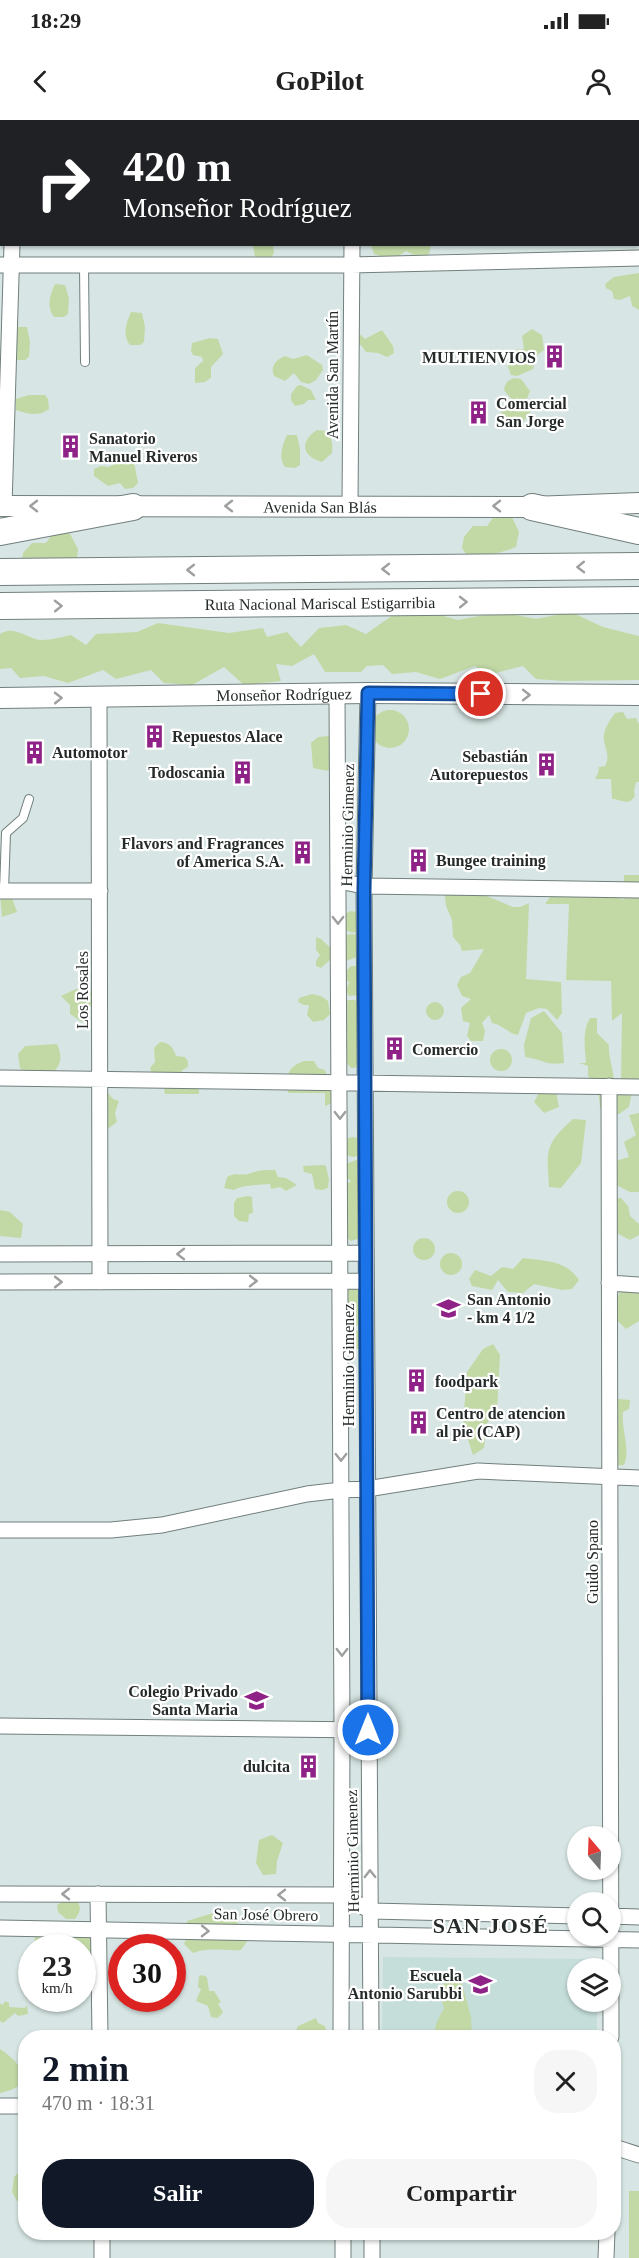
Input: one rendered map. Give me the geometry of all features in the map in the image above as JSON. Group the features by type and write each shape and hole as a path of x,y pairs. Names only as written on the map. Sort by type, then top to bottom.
{"highway":[{"path":"0,532 133,507"},
{"path":"532,507 639,531"},
{"name":"Ruta Nacional Mariscal Estigarribia","path":"0,572 639,566"},
{"name":"Ruta Nacional Mariscal Estigarribia","path":"0,606 639,600"}],"street":[{"path":"2,506 6,265 11,246"},
{"name":"Avenida San Martín","path":"350,506 352,246"},
{"path":"6,265 351,265 639,258"},
{"name":"Avenida San Blás","path":"2,506 532,507 639,503"},
{"name":"Monseñor Rodríguez","path":"0,698 368,693 639,695"},
{"name":"Herminio Gimenez","path":"368,693 364,886 371,2030"},
{"name":"Herminio Gimenez","path":"337,694 342,1730 341,2030"},
{"name":"Los Rosales","path":"99,697 100,1282"},
{"path":"338,881 364,886 639,890"},
{"path":"2,891 100,891"},
{"path":"0,1078 639,1087"},
{"name":"Guido Spano","path":"609,1086 611,1892"},
{"path":"0,1254 365,1253"},
{"path":"0,1282 366,1281"},
{"path":"609,1283 639,1284"},
{"path":"0,1530 111,1530 162,1525 307,1494 367,1489 478,1471 639,1478"},
{"path":"0,1726 368,1730"},
{"name":"San José Obrero","path":"0,1894 340,1895 371,1911 567,1916"},
{"path":"98,1894 100,2030"},
{"path":"621,1916 639,1917"},
{"name":"San José Obrero","path":"0,1928 567,1938"},
{"name":"San José Obrero","path":"621,1939 639,1940"},
{"name":"Guido Spano","path":"611,2030 612,1946"},
{"path":"0,2106 18,2106"},
{"path":"621,2149 639,2155"},
{"path":"102,2240 102,2258"},
{"path":"343,2240 343,2258"},
{"path":"372,2240 372,2258"},
{"path":"606,2258 607,2240"}],"lane":[{"path":"84,265 85,362"},
{"path":"2,891 6,833 23,818 29,799"}],"shaded area":[{"name":"Escuela Antonio Sarubbi","path":"383,1957 567,1959 567,2012 597,2012 597,2030 382,2030"}],"green space":[{"path":"253,246 273,246 274,253 271,258 265,261 255,257"},
{"path":"371,246 431,246 429,254 420,258 406,251 391,258 374,254"},
{"path":"639,273 639,310 632,306 630,296 620,300 614,299 612,291 606,288 605,284 614,277"},
{"path":"55,284 65,285 69,298 68,314 64,317 54,317 50,309 50,296"},
{"path":"131,312 142,313 145,327 144,342 140,345 130,345 126,337 126,325"},
{"path":"16,327 27,327 30,341 29,357 25,360 15,360"},
{"path":"354,329 365,339 382,330 393,346 394,353 387,357 378,353 366,352 361,345 358,347"},
{"path":"532,329 542,335 544,350 537,355 533,369 517,376 511,375 507,364 508,356 513,350 524,349 522,336"},
{"path":"210,338 218,339 223,354 211,367 211,378 205,382 195,383 195,368 203,361 202,357 193,355 192,343"},
{"path":"307,355 322,365 323,370 316,380 309,384 301,382 294,373 285,381 274,376 273,366 279,359 285,356 293,359"},
{"path":"514,378 521,379 530,391 527,399 530,413 519,427 514,429 501,414 503,407 512,400 504,390 505,385"},
{"path":"301,385 311,390 316,400 308,400 304,404 295,406 291,400 291,394 297,386"},
{"path":"29,395 45,395 49,409 37,414 16,410 16,399"},
{"path":"317,430 327,431 332,444 332,453 322,462 310,456 305,448 307,439"},
{"path":"287,435 297,435 300,465 295,468 285,467 281,455"},
{"path":"128,457 133,457 138,483 133,488 125,489 120,483 108,486 94,476 94,469 101,466 109,467"},
{"path":"503,513 512,517 519,532 516,547 491,554 466,554 462,548 464,537 473,526 487,526 492,519"},
{"path":"62,530 70,534 78,549 77,559 21,565 23,553 32,543 46,543 51,536"},
{"path":"400,610 429,612 458,620 484,615 511,614 536,619 571,612 603,627 639,636 639,680 536,679 523,666 488,675 475,666 440,679 416,672 392,674 383,665 367,666 361,672 325,672 314,654 292,666 276,664 281,681 244,685 224,667 192,685 164,683 151,670 116,679 103,670 68,683 44,676 20,678 11,668 0,669 0,634 6,631 42,640 71,635 86,645 96,634 137,632 158,623 229,633 263,628 267,637 287,632 301,647 319,628 346,625 366,634"},
{"path":"390,710 404,715 409,729 404,743 390,748 376,743 371,729 376,715"},
{"path":"623,712 627,719 636,718 639,724 639,782 636,782 635,796 627,802 612,799 611,779 595,779 599,767 605,766 607,759 604,738 606,727 615,713"},
{"path":"329,736 333,758 328,771 313,768 311,743 318,737"},
{"path":"624,875 639,875 639,1083 621,1082 622,1013 612,1021 611,981 566,980 569,904 545,904 556,889 616,895 623,900"},
{"path":"444,887 482,894 513,907 529,903 526,979 561,982 562,1013 557,1020 547,1009 539,1008 526,1013 518,1035 492,1023 489,1015 482,1023 485,1031 483,1041 471,1041 467,1036 470,1023 463,1021 461,1008 471,999 462,996 457,985 461,977 470,973 484,949 462,951 453,937 452,920 446,906"},
{"path":"10,892 17,912 2,917 0,893"},
{"path":"350,911 357,912 360,930 356,932 349,932 343,928 344,915"},
{"path":"344,935 357,935 357,957 346,961"},
{"path":"316,937 334,951 332,958 321,968 316,966 320,955 316,950"},
{"path":"351,966 357,966 361,970 359,995 349,996 346,991 349,982 345,980 344,973"},
{"path":"76,989 91,990 95,995 90,1007 88,1026 70,1014 70,1005 61,996"},
{"path":"312,994 328,1001 330,1014 324,1020 313,1022 307,1015 309,1005 298,1002 299,998"},
{"path":"348,1000 355,1000 360,1007 359,1061 355,1068 351,1068 344,1060 344,1038 348,1035 342,1027 345,1004"},
{"path":"431,1002 439,1002 444,1007 442,1018 431,1020 426,1015 426,1007"},
{"path":"544,1011 562,1033 564,1063 548,1063 525,1057 524,1045 531,1018"},
{"path":"590,1018 597,1018 597,1033 609,1045 614,1080 597,1083 588,1076 588,1066 579,1063 586,1063 585,1034"},
{"path":"160,1042 171,1046 176,1056 185,1057 188,1067 181,1071 194,1080 199,1094 165,1094 164,1089 170,1082 152,1074 150,1068 155,1062 154,1048"},
{"path":"57,1044 60,1059 54,1072 31,1075 20,1068 18,1054 25,1046"},
{"path":"501,1049 509,1052 512,1060 509,1068 501,1071 493,1068 490,1060 493,1052"},
{"path":"304,1061 314,1061 318,1068 325,1070 333,1095 330,1104 325,1106 325,1093 288,1093 291,1069"},
{"path":"555,1086 559,1107 544,1113 534,1102 540,1091"},
{"path":"598,1086 633,1087 629,1107 619,1114 605,1114 600,1108"},
{"path":"108,1093 113,1099 119,1101 115,1113 117,1122 109,1128 105,1125 104,1094"},
{"path":"639,1113 639,1192 630,1192 616,1185 609,1163 629,1157 624,1142 636,1135 629,1115"},
{"path":"573,1119 586,1120 581,1163 561,1188 549,1187 549,1149 557,1135"},
{"path":"353,1137 360,1140 363,1147 360,1154 353,1157 346,1154 343,1147 346,1140"},
{"path":"356,1160 360,1161 362,1179 358,1181 361,1184 361,1238 351,1241 345,1236 345,1223 349,1220 346,1217 348,1201 345,1198 345,1185 351,1181 346,1177 346,1164"},
{"path":"324,1165 329,1180 328,1188 315,1189 312,1174 304,1172 303,1166"},
{"path":"275,1170 278,1177 286,1178 297,1185 286,1191 280,1187 271,1189 270,1184 246,1186 234,1190 224,1188 227,1177"},
{"path":"458,1191 466,1194 469,1202 466,1210 458,1213 450,1210 447,1202 450,1194"},
{"path":"252,1197 253,1213 249,1214 248,1222 239,1221 234,1216 234,1203 237,1198"},
{"path":"616,1198 621,1198 628,1206 630,1216 639,1224 639,1235 630,1240 603,1226 602,1212"},
{"path":"0,1210 10,1212 23,1224 21,1238 0,1236"},
{"path":"424,1238 432,1241 435,1249 432,1257 424,1260 416,1257 413,1249 416,1241"},
{"path":"451,1253 459,1256 462,1264 459,1272 451,1275 443,1272 440,1264 443,1256"},
{"path":"523,1258 561,1265 574,1273 579,1280 572,1289 562,1290 534,1284 523,1293 508,1292 498,1280 492,1290 472,1286 469,1279 475,1270 491,1276 502,1267 513,1269"},
{"path":"359,1285 362,1304 358,1306 361,1308 361,1324 354,1327 347,1325 345,1309 350,1306 346,1302 346,1288"},
{"path":"626,1287 639,1289 639,1321 626,1329 613,1317 619,1293"},
{"path":"354,1330 361,1333 364,1340 361,1347 354,1350 347,1347 344,1340 347,1333"},
{"path":"493,1344 500,1355 497,1412 487,1423 484,1448 473,1455 463,1424 467,1372 483,1349"},
{"path":"618,1399 630,1400 629,1409 623,1412 627,1453 624,1465 613,1466 609,1411"},
{"path":"272,1835 283,1843 277,1861 276,1874 263,1875 256,1863 259,1840"},
{"path":"65,1900 79,1903 80,1910 75,1919 66,1919 58,1912 57,1905"},
{"path":"223,1910 235,1919 250,1937 241,1950 211,1950 193,1953 186,1946 187,1921"},
{"path":"36,1933 95,1934 36,1934"},
{"path":"199,1976 207,1977 209,1991 214,1991 221,2002 218,2004 223,2012 218,2018 211,2017 208,2006 196,2001 201,1989 198,1987"},
{"path":"449,1981 462,1983 471,2017 472,2030 435,2030 444,2008 438,1987"},
{"path":"6,2001 9,2007 18,2008 18,2012 28,2012 28,2014 18,2016 15,2013 3,2023 0,2021 0,2003 2,2005"},
{"path":"316,2018 326,2030 296,2030 298,2026"},
{"path":"0,2049 18,2065 18,2086 0,2093"},
{"path":"18,2173 18,2201 12,2192 14,2177"},
{"path":"629,2191 639,2191 639,2258 629,2258"}],"place":[{"name":"MULTIENVIOS","path":"554,357"},
{"name":"Comercial San Jorge","path":"478,412"},
{"name":"Sanatorio Manuel Riveros","path":"71,447"},
{"name":"Repuestos Alace","path":"154,736"},
{"name":"Automotor","path":"34,752"},
{"name":"Sebastián Autorepuestos","path":"546,765"},
{"name":"Todoscania","path":"243,772"},
{"name":"Flavors and Fragrances of America S.A.","path":"302,852"},
{"name":"Bungee training","path":"418,860"},
{"name":"Comercio","path":"394,1049"},
{"name":"San Antonio - km 4 1/2","path":"449,1308"},
{"name":"foodpark","path":"417,1381"},
{"name":"Centro de atencion al pie (CAP)","path":"418,1422"},
{"name":"Colegio Privado Santa Maria","path":"256,1700"},
{"name":"dulcita","path":"308,1766"},
{"name":"Escuela Antonio Sarubbi","path":"480,1984"}],"district":[{"name":"SAN JOSÉ","path":"491,1925"}],"route":[{"path":"368,1730 364,1035 368,693 481,694"}]}
